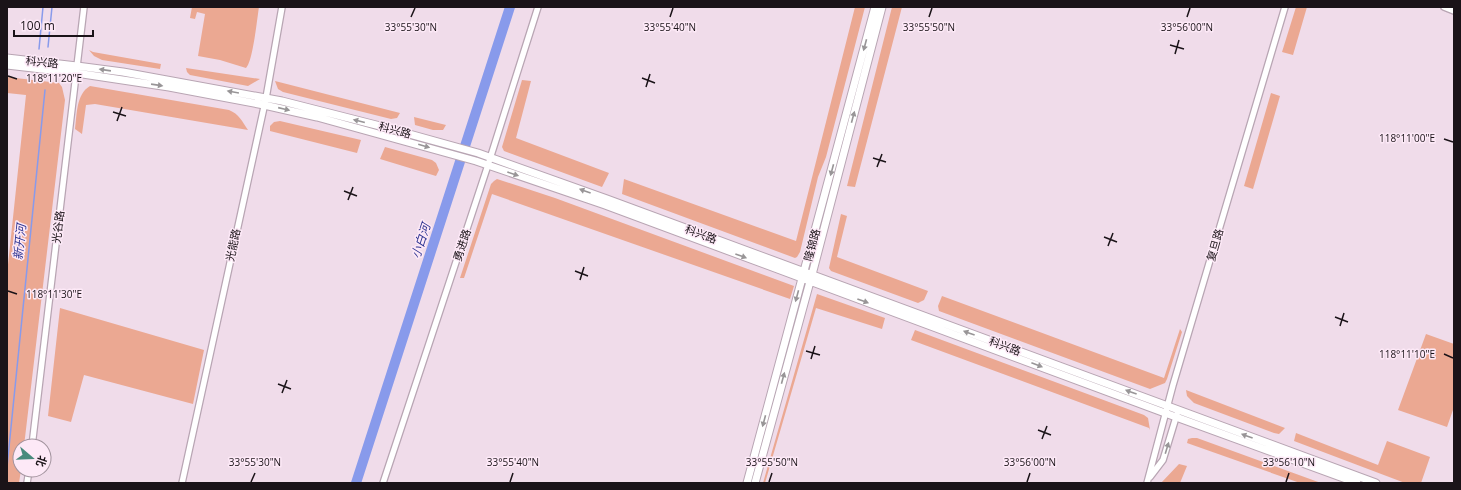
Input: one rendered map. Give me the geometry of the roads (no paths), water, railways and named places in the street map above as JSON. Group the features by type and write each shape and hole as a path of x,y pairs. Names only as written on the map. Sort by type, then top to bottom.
{"main road":[{"name":"隆锦路","path":"755,483 875,7"},
{"name":"隆锦路","path":"747,483 807,277 882,7"},
{"name":"科兴路","path":"7,58 77,66 169,80 265,102 476,161 807,277 1167,406 1376,483"},
{"name":"科兴路","path":"7,65 169,87 320,111 491,157 1165,414 1358,483"}],"street":[{"name":"光谷路","path":"33,438 84,7"},
{"name":"光能路","path":"182,483 265,102 282,7"},
{"name":"勇进路","path":"383,483 491,157 538,7"},
{"name":"复旦路","path":"1147,482 1167,406 1285,7"},
{"path":"1444,7 1454,11"},
{"path":"1147,482 1163,460 1178,410"}],"waterway":[{"path":"39,49 43,7"},
{"name":"新开河","path":"48,47 52,7"},
{"name":"小白河","path":"356,483 510,7"},
{"name":"新开河","path":"7,467 45,90"}]}
